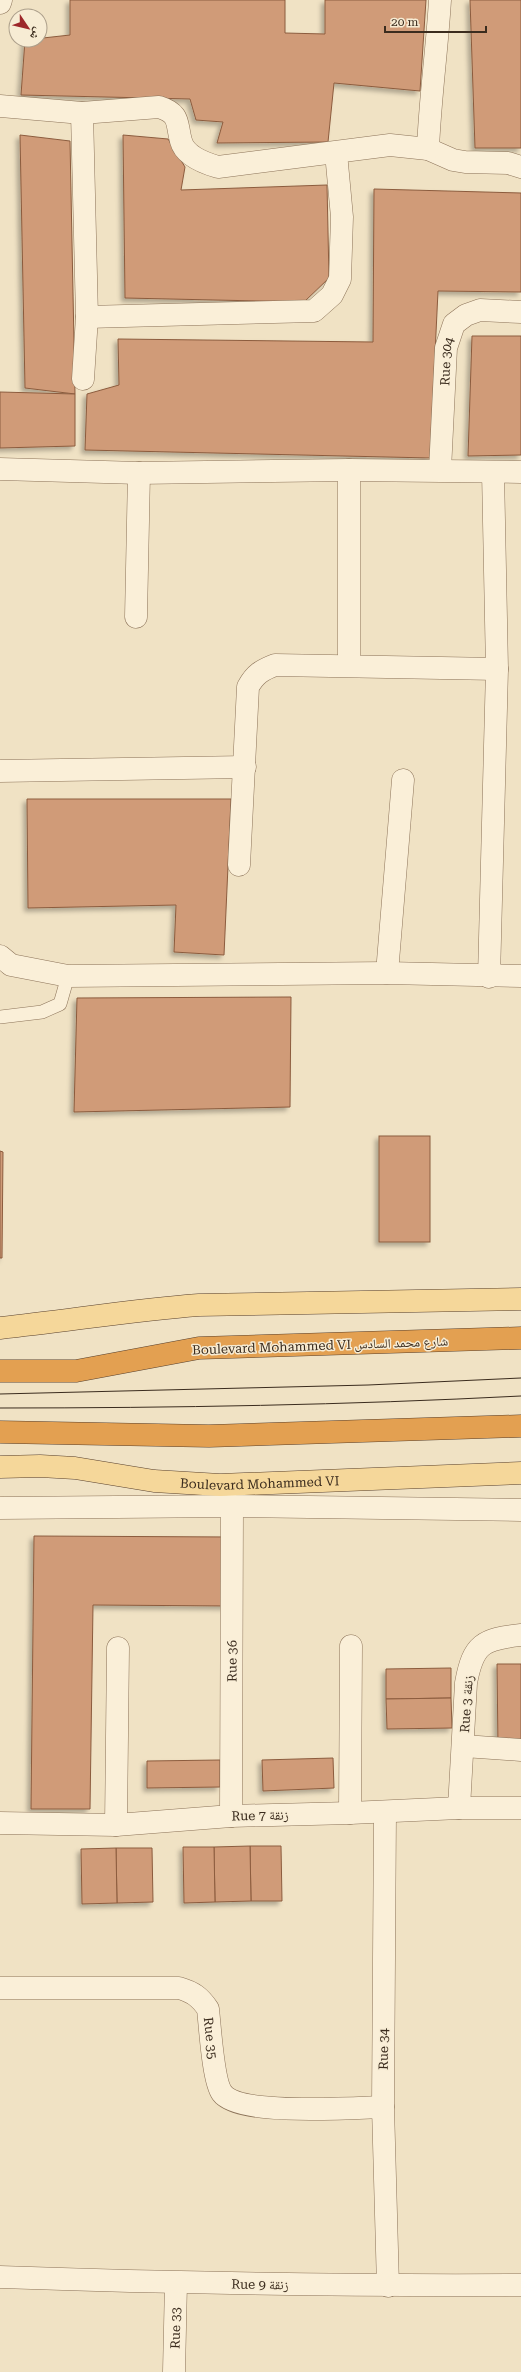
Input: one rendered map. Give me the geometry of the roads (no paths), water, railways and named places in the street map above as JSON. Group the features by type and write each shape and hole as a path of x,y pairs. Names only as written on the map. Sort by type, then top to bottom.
{"highway":[{"name":"Boulevard Mohammed VI شارع محمد السادس","path":"0,1371 76,1371 199,1348 521,1338"},
{"path":"0,1432 209,1436 521,1426"}],"main road":[{"path":"0,1328 199,1305 521,1299"},
{"name":"Boulevard Mohammed VI","path":"0,1467 40,1466 75,1468 154,1481 220,1485 521,1473"}],"street":[{"path":"428,149 430,95 436,67 440,0"},
{"path":"0,106 82,113 159,107 171,111 178,123 181,141 186,151 206,164 218,167 390,145 428,149 453,160 508,163 521,167"},
{"path":"82,113 87,317 83,379"},
{"path":"87,317 314,311 332,295 340,279 342,217 336,153"},
{"name":"Rue 304","path":"440,470 446,348 454,324 466,314 480,310 521,312"},
{"path":"0,469 139,473 349,470 521,472"},
{"path":"349,470 349,665"},
{"path":"489,977 497,668 493,472"},
{"path":"136,617 139,473"},
{"path":"239,865 248,687 254,676 261,670 276,665 497,668"},
{"path":"0,771 245,767"},
{"path":"387,972 403,780"},
{"path":"0,956 11,965 68,976 387,972 489,977 521,976"},
{"name":"Boulevard Mohammed VI","path":"0,1508 232,1506 521,1510"},
{"name":"Rue 36","path":"230,1816 232,1506"},
{"name":"Rue 3 زنقة","path":"459,1808 464,1746 466,1683 474,1654 482,1643 492,1639 521,1635"},
{"path":"350,1813 351,1646"},
{"path":"116,1825 118,1648"},
{"path":"464,1746 521,1750"},
{"name":"Rue 7 زنقة","path":"0,1823 116,1825 230,1816 385,1812 459,1808 521,1808"},
{"name":"Rue 34","path":"385,1812 382,2107 388,2286"},
{"name":"Rue 35","path":"0,1988 179,1988 191,1991 201,1999 208,2009 218,2084 227,2098 236,2103 273,2108 382,2107"},
{"name":"Rue 9 زنقة","path":"0,2277 176,2283 388,2286 521,2284"},
{"name":"Rue 33","path":"174,2372 176,2283"}],"lane":[{"path":"0,1017 42,1012 60,1004 68,976"}],"tram line":[{"path":"0,1394 368,1385 521,1378"},
{"path":"0,1408 391,1402 521,1396"}]}
